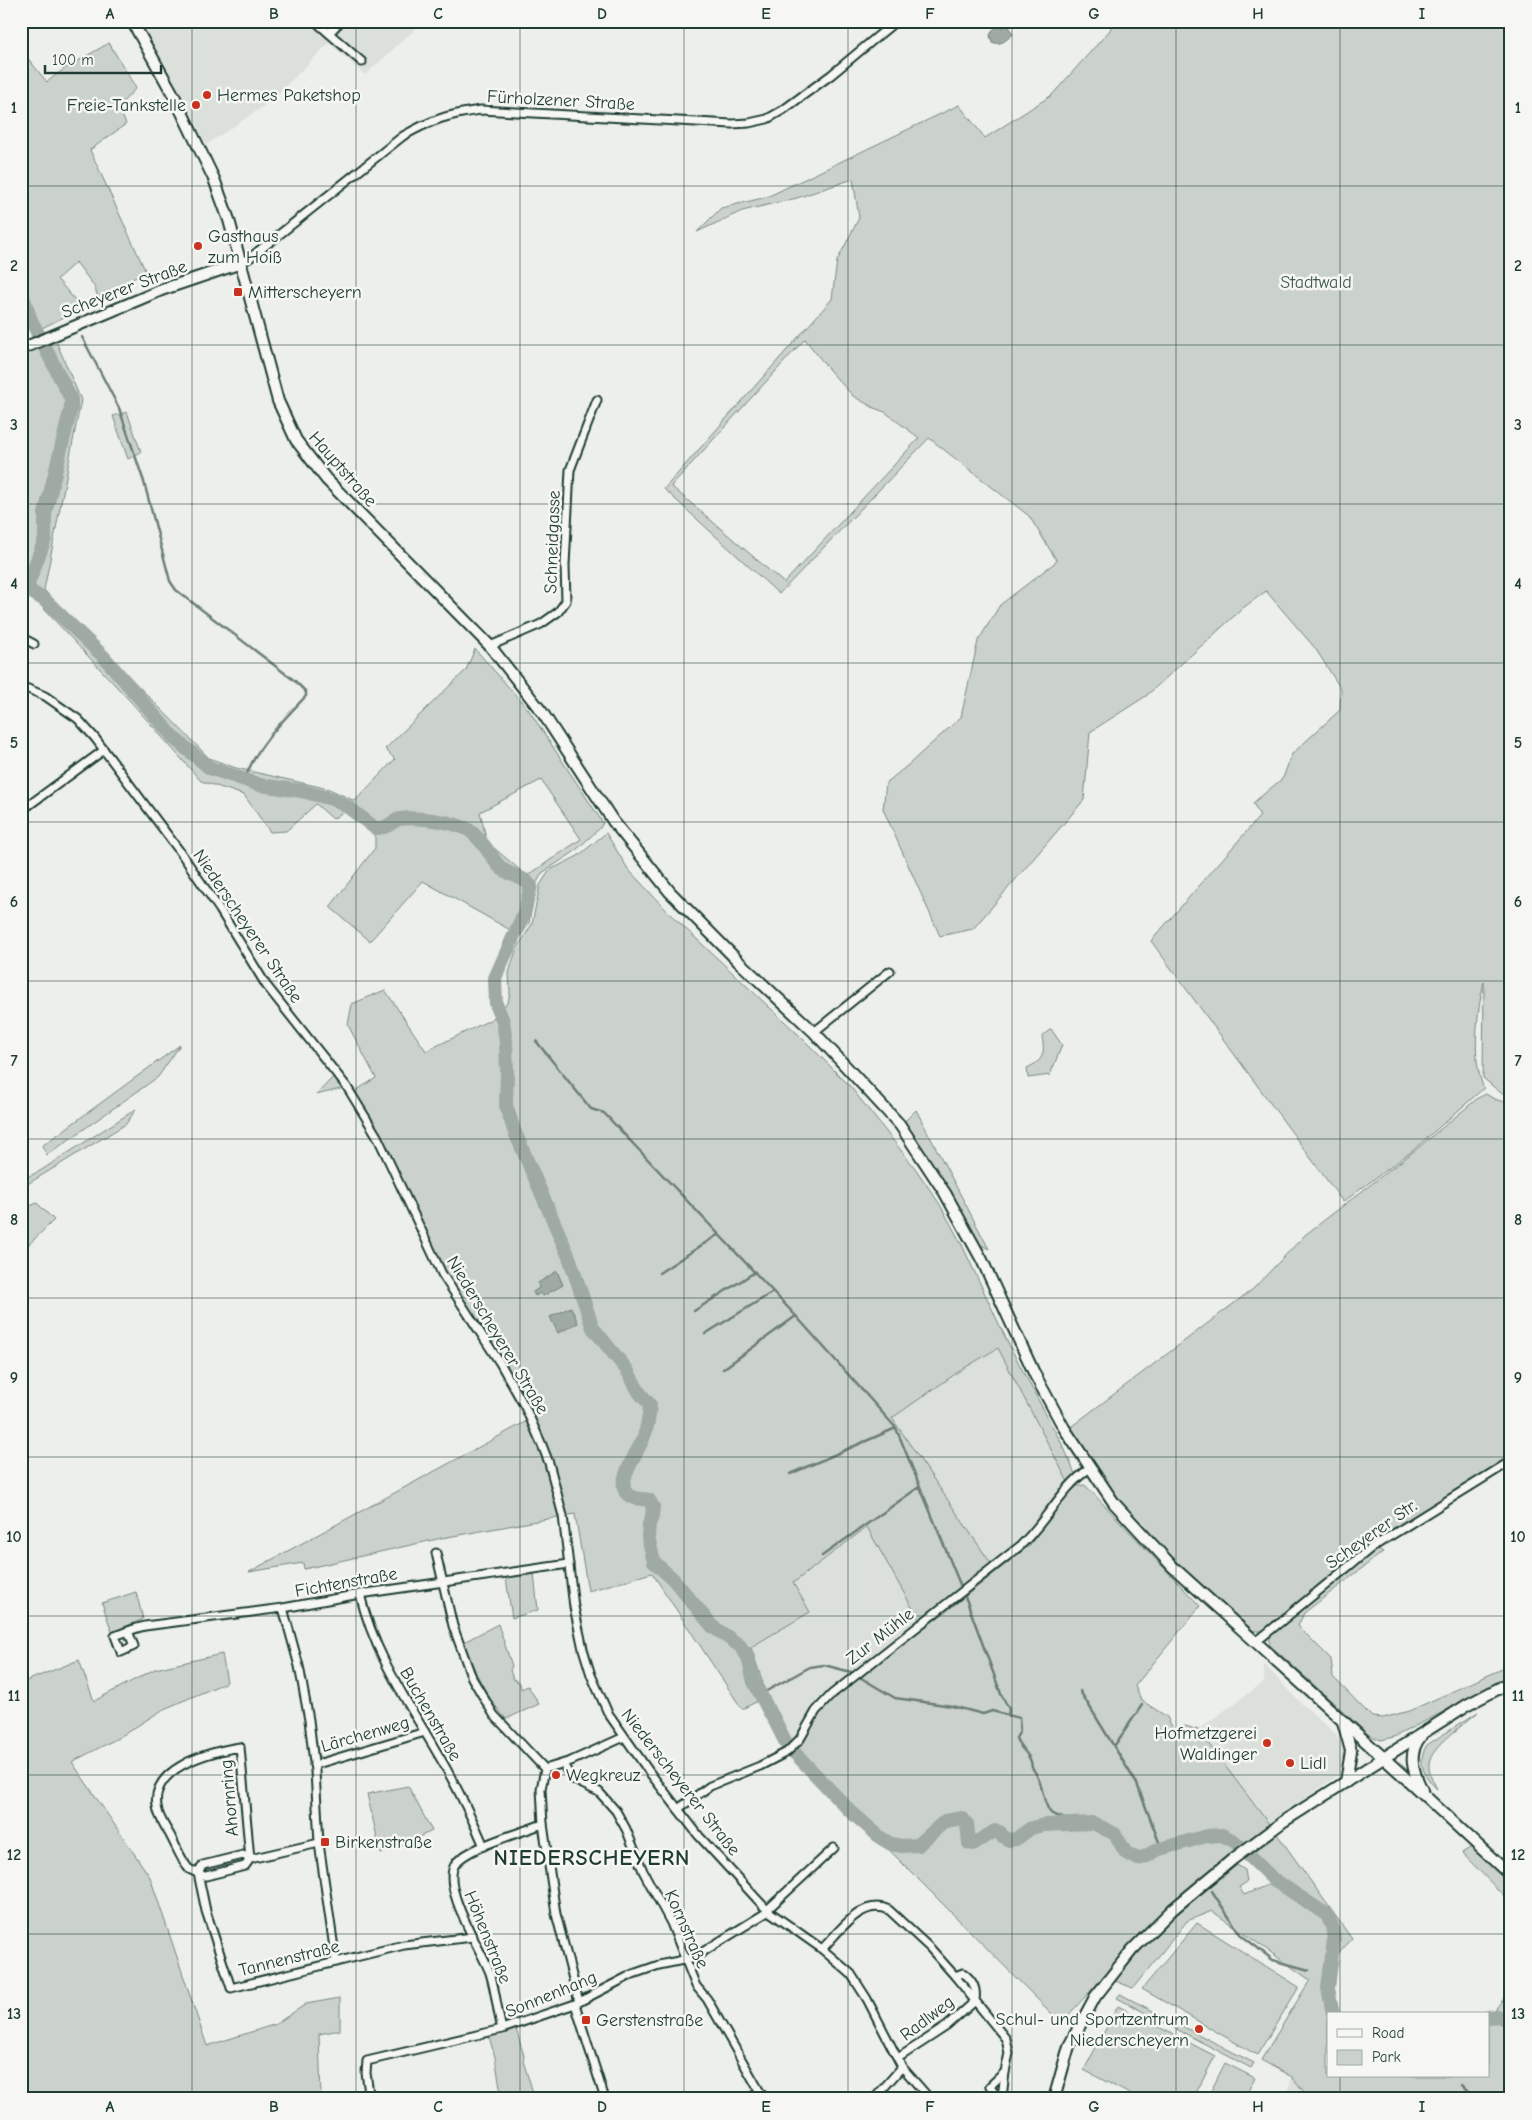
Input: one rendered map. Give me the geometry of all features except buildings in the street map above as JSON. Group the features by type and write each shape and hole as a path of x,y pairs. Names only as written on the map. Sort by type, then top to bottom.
{"main road":[{"name":"Hauptstraße","path":"132,21 174,96 214,179 229,220 278,401 296,440 326,478 490,646 542,712 614,821 670,892 739,962 814,1032 900,1125 945,1193 982,1260 1035,1375 1064,1428 1114,1503 1173,1567 1383,1758"},
{"name":"Scheyerer Straße","path":"26,347 164,289 240,263"},
{"path":"1054,2099 1067,2054 1076,2032 1095,1997 1147,1934 1248,1847 1466,1705 1511,1682"},
{"path":"1344,1722 1351,1751 1346,1782"},
{"path":"1424,1795 1413,1770 1412,1757 1415,1744 1425,1731"},
{"path":"1383,1758 1511,1876"}],"street":[{"path":"315,21 362,62"},
{"path":"329,33 340,21"},
{"name":"Fürholzener Straße","path":"240,263 251,257 404,136 430,121 458,113 481,110 732,124 749,123 767,118 783,110 831,75 896,21"},
{"name":"Schneidgasse","path":"490,646 541,624 558,612 566,602 565,565 570,470 597,400"},
{"path":"21,637 34,644"},
{"name":"Niederscheyerer Straße","path":"21,686 45,696 78,719 104,750 181,853 220,910 266,985 347,1087 377,1136 442,1274 500,1363 534,1426 549,1463 563,1516 577,1621 591,1676 608,1713 678,1809 700,1836 768,1910 822,1949 841,1965 858,1984 902,2067 930,2099"},
{"path":"21,811 104,750"},
{"path":"814,1032 890,970"},
{"name":"Scheyerer Str.","path":"1256,1642 1371,1548 1511,1461"},
{"name":"Zur Mühle","path":"678,1809 710,1786 760,1766 784,1754 795,1745 805,1733 816,1711 849,1679 1028,1539 1069,1484 1090,1468"},
{"path":"436,1553 453,1626 472,1678 494,1715 545,1769"},
{"name":"Fichtenstraße","path":"128,1631 145,1626 283,1608 443,1581 569,1564"},
{"name":"Buchenstraße","path":"360,1594 366,1617 383,1661 467,1808 484,1846"},
{"path":"283,1608 301,1677 314,1765 319,1843 336,1962"},
{"name":"Lärchenweg","path":"314,1765 425,1732"},
{"path":"545,1769 563,1764 624,1736"},
{"name":"Ahornring","path":"240,1748 250,1860 247,1865 206,1876 186,1867 158,1811 158,1791 161,1782 182,1765 216,1752 240,1748"},
{"name":"Kornstraße","path":"563,1764 572,1779 599,1792 616,1811 626,1829 643,1871 670,1923 696,1986 707,1999 760,2092 766,2099"},
{"path":"545,1769 541,1789 543,1824 556,1914 577,2003 605,2099"},
{"name":"Höhenstraße","path":"502,2029 490,1973 454,1892 451,1875 460,1860 484,1846 543,1824"},
{"name":"Ahornring","path":"198,1873 203,1866 243,1855 250,1860 319,1843"},
{"name":"Sonnenhang","path":"370,2099 366,2073 367,2061 502,2029 577,2003 640,1971 700,1955 768,1910 834,1848"},
{"name":"Tannenstraße","path":"198,1873 206,1911 231,1988 404,1945 473,1937"},
{"path":"822,1949 864,1909 875,1906 889,1910 930,1948 1006,2039 1009,2053 1002,2096 994,2093 990,2086 1005,2072"},
{"path":"955,1976 963,1973 972,1981 976,1990 975,2001"},
{"name":"Radlweg","path":"898,2058 942,2029 975,2001"},
{"path":"874,2099 902,2067"},
{"path":"747,2099 760,2092"}],"shaded area":[{"path":"140,21 424,21 365,75 329,43 270,102 206,145"},
{"path":"1010,23 1010,29 1013,34 1001,43 992,42 990,35 995,27 1004,27"},
{"path":"557,1271 563,1285 543,1296 541,1293 535,1296 533,1292 539,1288 538,1283"},
{"path":"571,1307 578,1323 558,1333 550,1317"},
{"path":"1008,1343 1065,1450 1075,1474 1038,1521 992,1565 891,1418 961,1370"},
{"path":"868,1527 919,1620 810,1711 802,1734 787,1747 760,1700 763,1682 751,1647 809,1612 793,1583"},
{"path":"1264,1664 1300,1702 1336,1734 1342,1741 1345,1754 1348,1755 1345,1767 1341,1773 1269,1824 1198,1730 1264,1682"},
{"path":"1292,2077 1310,2099 1285,2099"}],"green space":[{"name":"Stadtwald","path":"1114,21 1511,21 1511,1094 1501,1093 1483,1078 1484,982 1477,1021 1476,1050 1480,1077 1484,1088 1412,1151 1343,1202 1151,941 1260,816 1253,803 1283,778 1292,754 1340,710 1341,689 1315,648 1266,591 1243,608 1146,696 1090,732 1084,800 973,929 940,936 883,809 886,783 961,717 978,641 1000,605 1057,561 1029,516 929,438 779,594 664,489 832,299 837,261 859,218 853,179 797,198 742,211 697,232 721,208 767,197 959,105 985,138 1052,95 1110,30","holes":["805,339 853,396 885,412 919,438 784,583 671,486"]},
{"path":"109,43 136,88 118,107 126,124 90,150 146,272 98,297 94,286 76,262 57,279 82,308 40,329 21,276 21,50 47,82 64,69"},
{"path":"55,339 81,400 44,590 209,758 236,768 329,789 355,801 395,759 385,749 466,670 475,649 528,709 603,823 574,852 542,873 536,884 529,923 521,936 423,881 370,941 330,907 375,848 375,828 348,808 333,819 316,804 286,831 270,832 244,795 201,781 131,702 28,592 21,591 21,356","holes":["541,780 581,839 527,876 487,842 480,812"]},
{"path":"127,412 141,452 128,459 113,416"},
{"path":"606,833 628,869 670,914 799,1035 849,1085 915,1168 939,1203 962,1245 1008,1343 1065,1450 1075,1474 1068,1482 998,1348 961,1370 892,1418 992,1565 919,1620 867,1527 793,1583 810,1612 751,1647 763,1683 760,1700 742,1709 652,1573 588,1591 575,1514 442,1538 304,1569 303,1563 249,1572 527,1421 500,1363 442,1274 377,1136 350,1090 352,1093 376,1078 348,1025 352,1004 385,990 426,1051 492,1019 508,1002 510,993 509,973 516,950 532,924 540,885 550,870 578,856"},
{"path":"1051,1029 1062,1045 1050,1075 1028,1078 1027,1068 1037,1062 1042,1056 1042,1036"},
{"path":"180,1045 158,1077 47,1155 42,1146"},
{"path":"337,1073 348,1087 316,1095"},
{"path":"1486,1094 1494,1099 1511,1104 1511,1458 1373,1545 1368,1542 1365,1543 1365,1549 1265,1631 1254,1631 1212,1595 1145,1531 1117,1499 1074,1437 1072,1426 1253,1289 1305,1235 1413,1152 1478,1098"},
{"path":"136,1109 126,1124 21,1188 21,1180 40,1171"},
{"path":"916,1110 989,1249 977,1243 937,1172 903,1123"},
{"path":"37,1203 54,1220 21,1252 21,1210"},
{"path":"1085,1485 1200,1606 1135,1686 1141,1700 1167,1717 1174,1731 1185,1726 1198,1730 1269,1824 1229,1854 1165,1910 1061,2023 787,1747 802,1733 810,1711 943,1614 1030,1545 1062,1499 1076,1486"},
{"path":"1378,1549 1383,1552 1304,1613 1298,1626 1331,1659 1333,1677 1372,1717 1383,1718 1409,1711 1511,1665 1511,1677 1394,1737 1381,1740 1369,1735 1270,1645 1269,1640 1273,1633"},
{"path":"534,1574 538,1610 512,1618 506,1578"},
{"path":"136,1592 143,1619 112,1632 102,1603"},
{"path":"498,1624 512,1666 510,1670 513,1679 520,1683 521,1689 528,1686 539,1704 506,1719 492,1702 481,1683 464,1642"},
{"path":"222,1654 227,1682 164,1709 118,1738 72,1762 150,1877 207,2046 276,2024 306,2004 340,1998 340,2030 319,2034 321,2099 21,2099 21,1683 79,1660 94,1701 155,1669"},
{"path":"1478,1712 1442,1743 1431,1757 1429,1770 1437,1789 1428,1779 1423,1768 1422,1757 1427,1745"},
{"path":"408,1786 432,1831 381,1854 367,1794"},
{"path":"1277,1834 1352,1939 1338,1954 1335,1970 1336,1934 1330,1917 1318,1905 1290,1888 1253,1853"},
{"path":"1473,1846 1511,1880 1511,1903 1462,1853"},
{"path":"1237,1865 1245,1870 1247,1882 1239,1887 1244,1895 1274,1882 1324,1914 1331,1926 1332,1935 1325,1984 1328,2012 1327,2078 1490,2078 1490,2016 1511,1990 1511,2099 1310,2099 1292,2077 1261,2060 1310,1980 1212,1911 1187,1921 1133,1988 1115,1981 1151,1938"},
{"path":"1197,1923 1299,1987 1257,2055 1142,1989"},
{"path":"1120,1994 1254,2063 1251,2068 1117,1998"},
{"path":"1118,2006 1215,2056 1193,2099 1139,2099 1084,2070"},
{"path":"516,2029 524,2056 523,2061 535,2099 502,2099 495,2057 489,2037"},
{"path":"1225,2063 1255,2078 1244,2099 1207,2099"}],"waterway":[{"path":"21,291 31,320 71,399 71,408 45,514 45,539 28,584 30,591 46,601 103,656 175,739 210,768 260,785 302,791 332,799 348,807 375,828 384,827 395,821 407,818 455,824 469,830 478,838 499,866 531,886 524,913 495,978 496,1004 503,1021 506,1042 506,1105 514,1130 569,1257 593,1328 627,1370 639,1392 650,1405 645,1433 624,1479 624,1486 627,1494 649,1500 653,1507 648,1537 654,1562 673,1579 712,1626 740,1646 748,1657 754,1682 770,1713"},
{"path":"82,337 119,408 144,482 170,581 176,590 295,681 306,692 306,696 262,746 245,780"},
{"path":"21,589 30,591"},
{"path":"536,1041 591,1109 604,1113 796,1316 896,1428 968,1604 1001,1694 1009,1709 1008,1716"},
{"path":"659,1273 719,1234"},
{"path":"694,1311 755,1272"},
{"path":"705,1334 773,1292"},
{"path":"723,1369 796,1316"},
{"path":"790,1474 896,1428"},
{"path":"822,1556 919,1487"},
{"path":"761,1694 810,1667 824,1665 851,1672 895,1698 952,1706 983,1714 992,1711 1019,1718 1020,1731 1016,1738 1030,1759 1047,1807 1052,1814 1071,1823"},
{"path":"1080,1691 1137,1784 1162,1850"},
{"path":"1115,1745 1142,1705"},
{"path":"772,1715 787,1745 849,1810 881,1838 891,1844 902,1846 918,1845 945,1821 962,1818 967,1824 969,1843 973,1844 995,1831 1000,1832 1002,1836 1009,1840 1016,1839 1031,1828 1044,1825 1093,1823 1115,1834 1126,1853 1138,1859 1156,1850 1207,1836 1222,1835 1234,1841 1273,1879 1327,1915 1332,1926 1334,1939 1328,1988 1333,2012"},
{"path":"1212,1891 1240,1934 1273,1960 1309,1970"},
{"path":"1490,2017 1498,2016 1511,2022"},
{"path":"1461,2085 1475,2099"}],"place":[{"name":"Hermes Paketshop","path":"207,95"},
{"name":"Freie-Tankstelle","path":"196,105"},
{"name":"Gasthaus zum Hoiß","path":"198,246"},
{"name":"Mitterscheyern","path":"238,292"},
{"name":"Hofmetzgerei Waldinger","path":"1267,1743"},
{"name":"Lidl","path":"1290,1763"},
{"name":"Wegkreuz","path":"556,1775"},
{"name":"Birkenstraße","path":"325,1842"},
{"name":"Gerstenstraße","path":"586,2020"},
{"name":"Schul- und Sportzentrum Niederscheyern","path":"1199,2029"}],"district":[{"name":"NIEDERSCHEYERN","path":"592,1857"}]}
